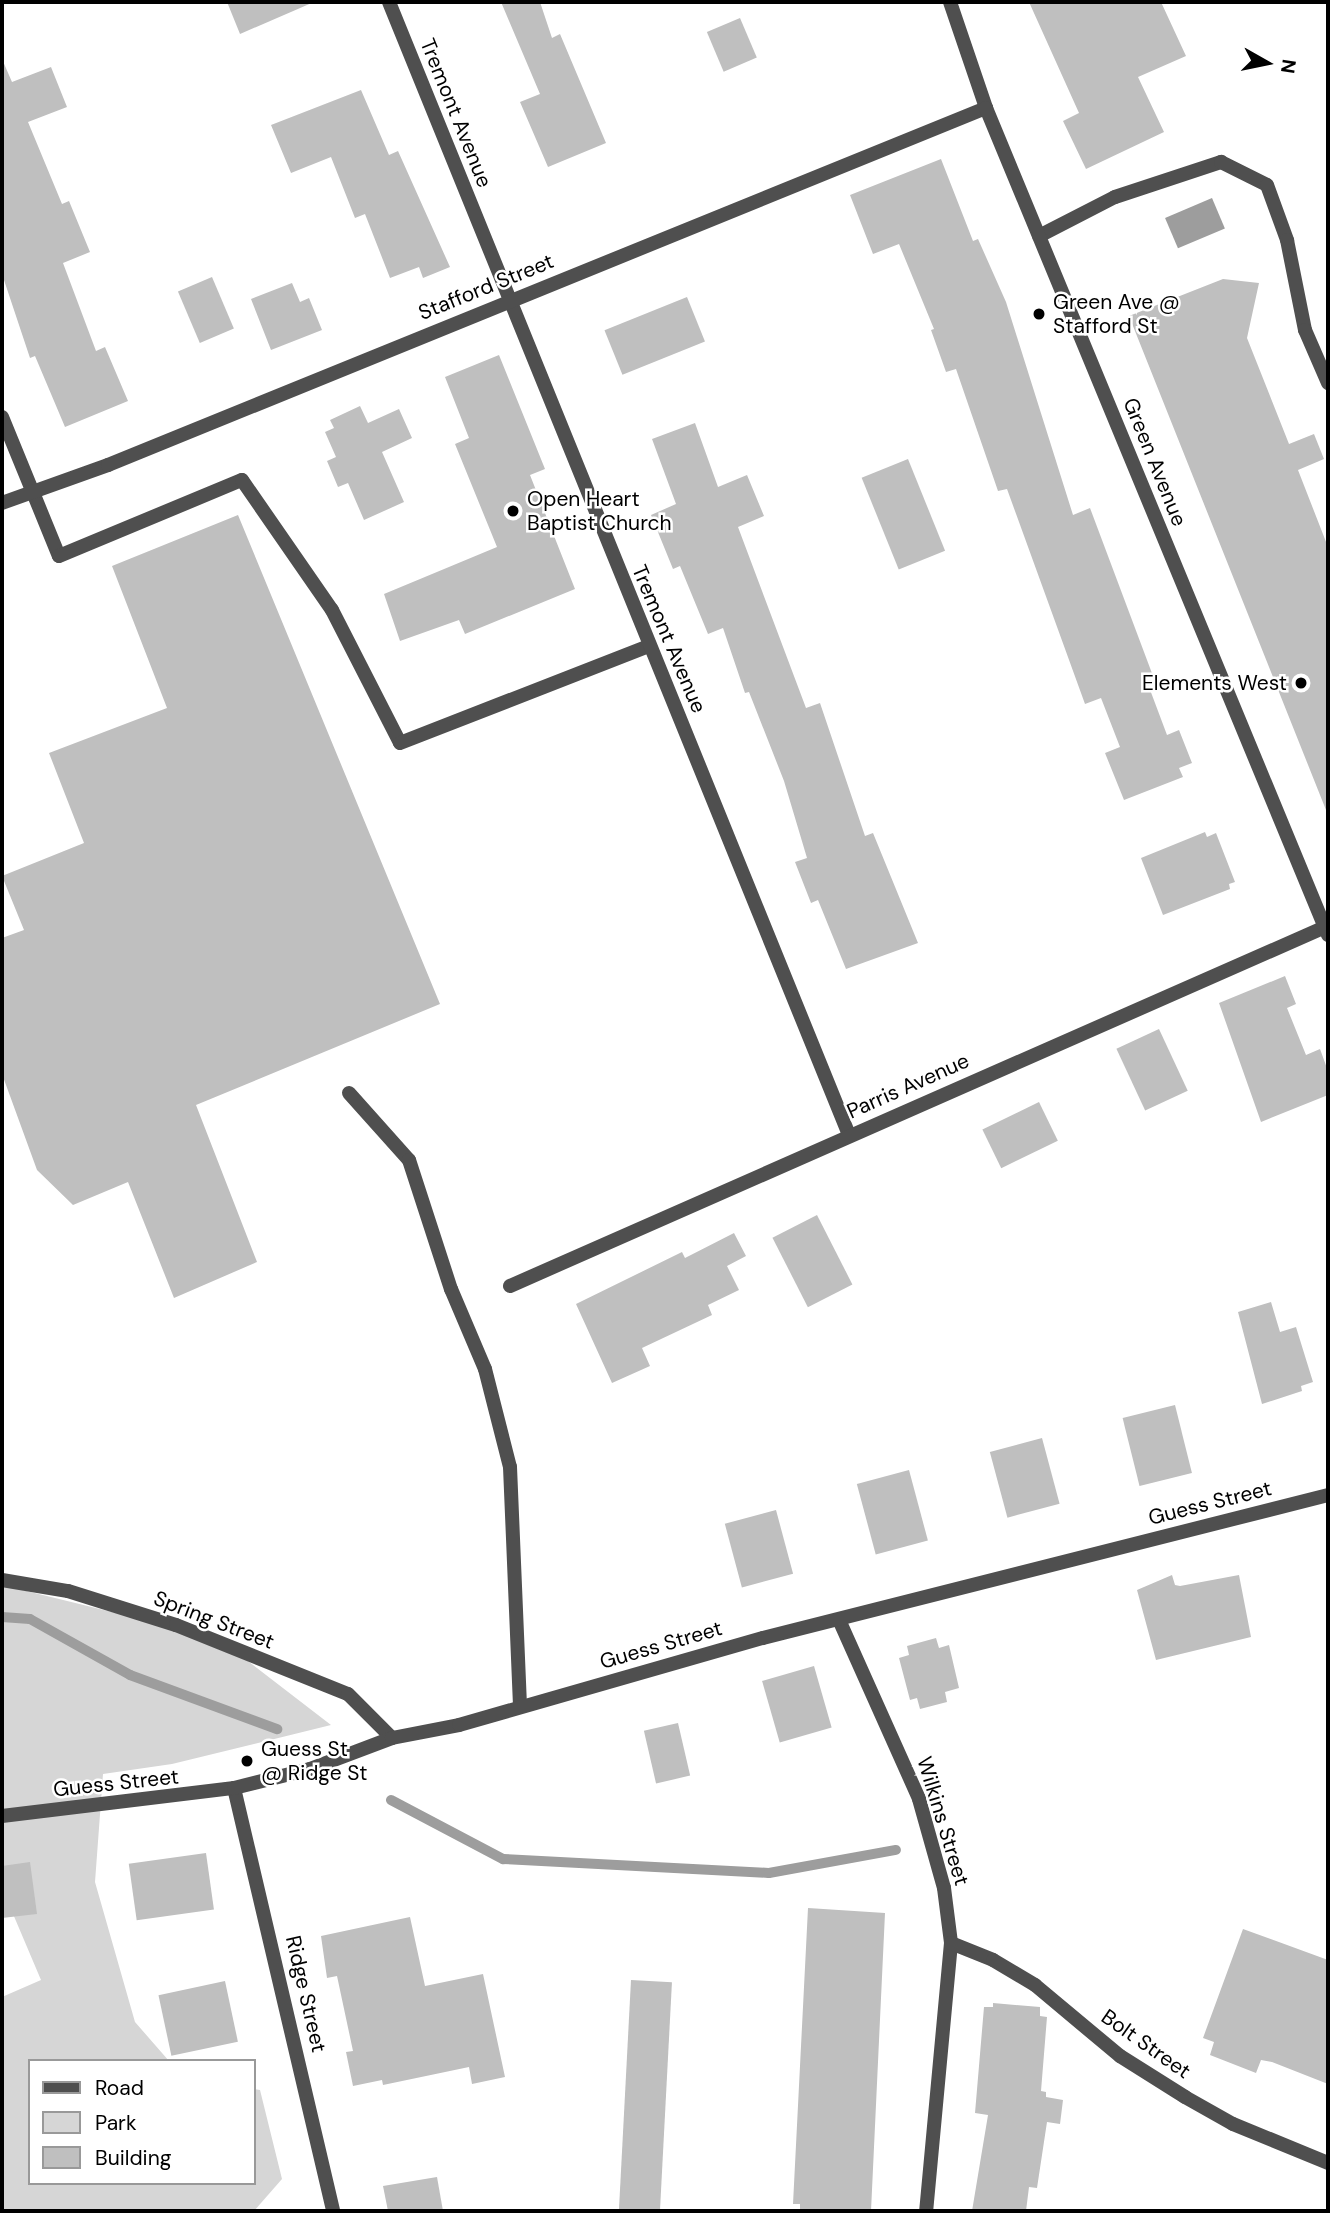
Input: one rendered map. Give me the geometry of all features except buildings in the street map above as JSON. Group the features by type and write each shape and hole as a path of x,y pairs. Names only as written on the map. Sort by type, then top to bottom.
{"street":[{"name":"Tremont Avenue","path":"389,2 849,1135"},
{"name":"Green Avenue","path":"950,2 986,108 1326,931"},
{"name":"Stafford Street","path":"2,503 32,490 108,466 508,300 986,108"},
{"path":"1039,236 1115,197 1221,162 1267,185 1287,240 1305,330 1328,383"},
{"path":"2,417 59,556 242,480 332,610 400,743 649,646"},
{"name":"Parris Avenue","path":"510,1286 849,1135 1326,931"},
{"path":"349,1093 409,1160 452,1289 485,1369 510,1467 520,1707"},
{"name":"Guess Street","path":"2,1816 233,1788 310,1769 393,1738 520,1707 763,1638 840,1622 1328,1495"},
{"name":"Spring Street","path":"2,1580 68,1591 176,1625 299,1674 348,1694 393,1738"},
{"name":"Wilkins Street","path":"840,1622 919,1798 944,1888 951,1942 926,2211"},
{"name":"Ridge Street","path":"233,1788 333,2211"},
{"name":"Bolt Street","path":"951,1942 993,1960 1035,1985 1120,2056 1185,2096 1233,2124 1328,2163"}],"green space":[{"path":"2,1585 218,1638 331,1725 172,1764 103,1774 95,1882 135,2022 167,2059 28,2059 28,2185 256,2185 256,2089 260,2090 282,2179 254,2211 2,2211 2,1997 41,1980 2,1888"}],"shaded area":[{"path":"1212,198 1225,228 1178,248 1165,218"}],"waterway":[{"path":"2,1617 30,1619 130,1675 277,1729"},
{"path":"391,1800 503,1859 769,1873 896,1850"}],"place":[{"name":"Green Ave @ Stafford St","path":"1039,314"},
{"name":"Open Heart Baptist Church","path":"513,511"},
{"name":"Elements West","path":"1301,683"},
{"name":"Guess St @ Ridge St","path":"247,1761"}]}
